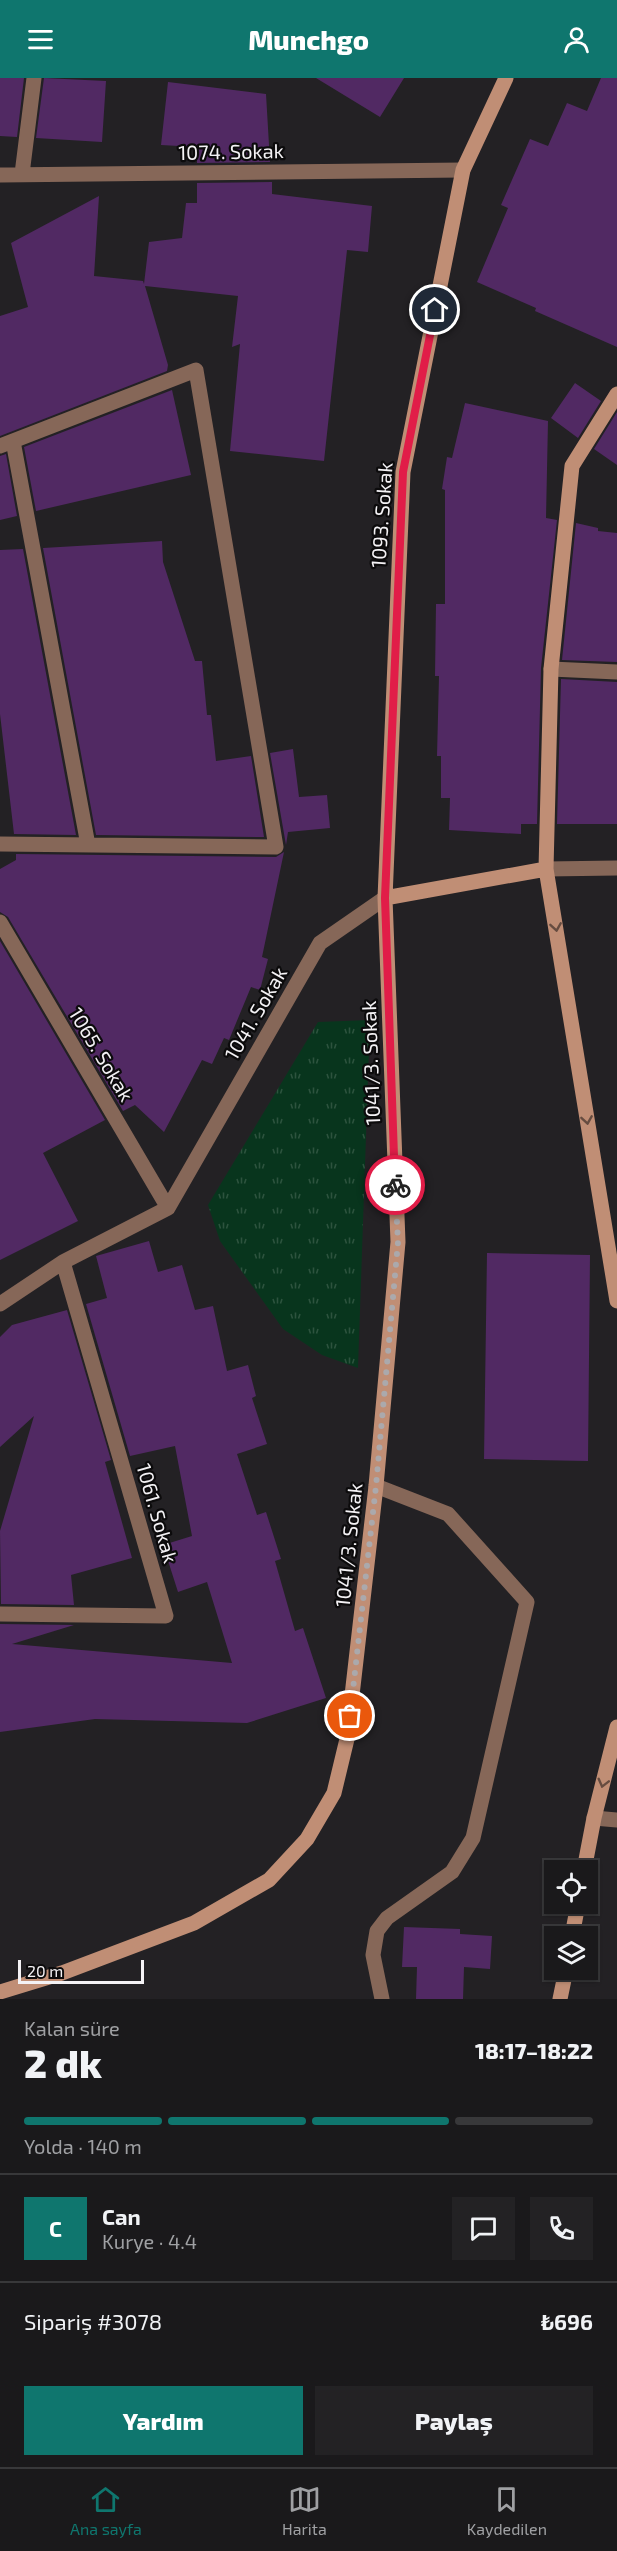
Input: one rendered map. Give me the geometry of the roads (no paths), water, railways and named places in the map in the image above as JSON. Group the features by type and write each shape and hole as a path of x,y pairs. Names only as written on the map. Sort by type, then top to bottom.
{"street":[{"path":"22,174 34,78"},
{"name":"1093. Sokak","path":"385,898 403,472 463,170 506,78"},
{"name":"1074. Sokak","path":"0,175 463,170"},
{"path":"0,844 88,845 276,847 196,370 6,444 88,845"},
{"path":"617,394 572,466 551,669 546,869 617,1301"},
{"path":"551,669 617,672"},
{"name":"1041. Sokak","path":"168,1208 320,943 385,898 546,869 617,868"},
{"name":"1041/3. Sokak","path":"0,1992 62,1973 194,1923 269,1880 307,1839 334,1793 347,1739 376,1486 398,1242 385,898"},
{"name":"1065. Sokak","path":"0,922 168,1208"},
{"path":"0,1304 63,1262 168,1208"},
{"name":"1061. Sokak","path":"0,1614 166,1616 63,1262"},
{"path":"376,1486 447,1514 527,1602 473,1838 452,1872 387,1918 377,1931 373,1955 382,1999"},
{"path":"586,1860 617,1726"},
{"path":"594,1818 617,1820"},
{"path":"560,1999 564,1980"}]}
